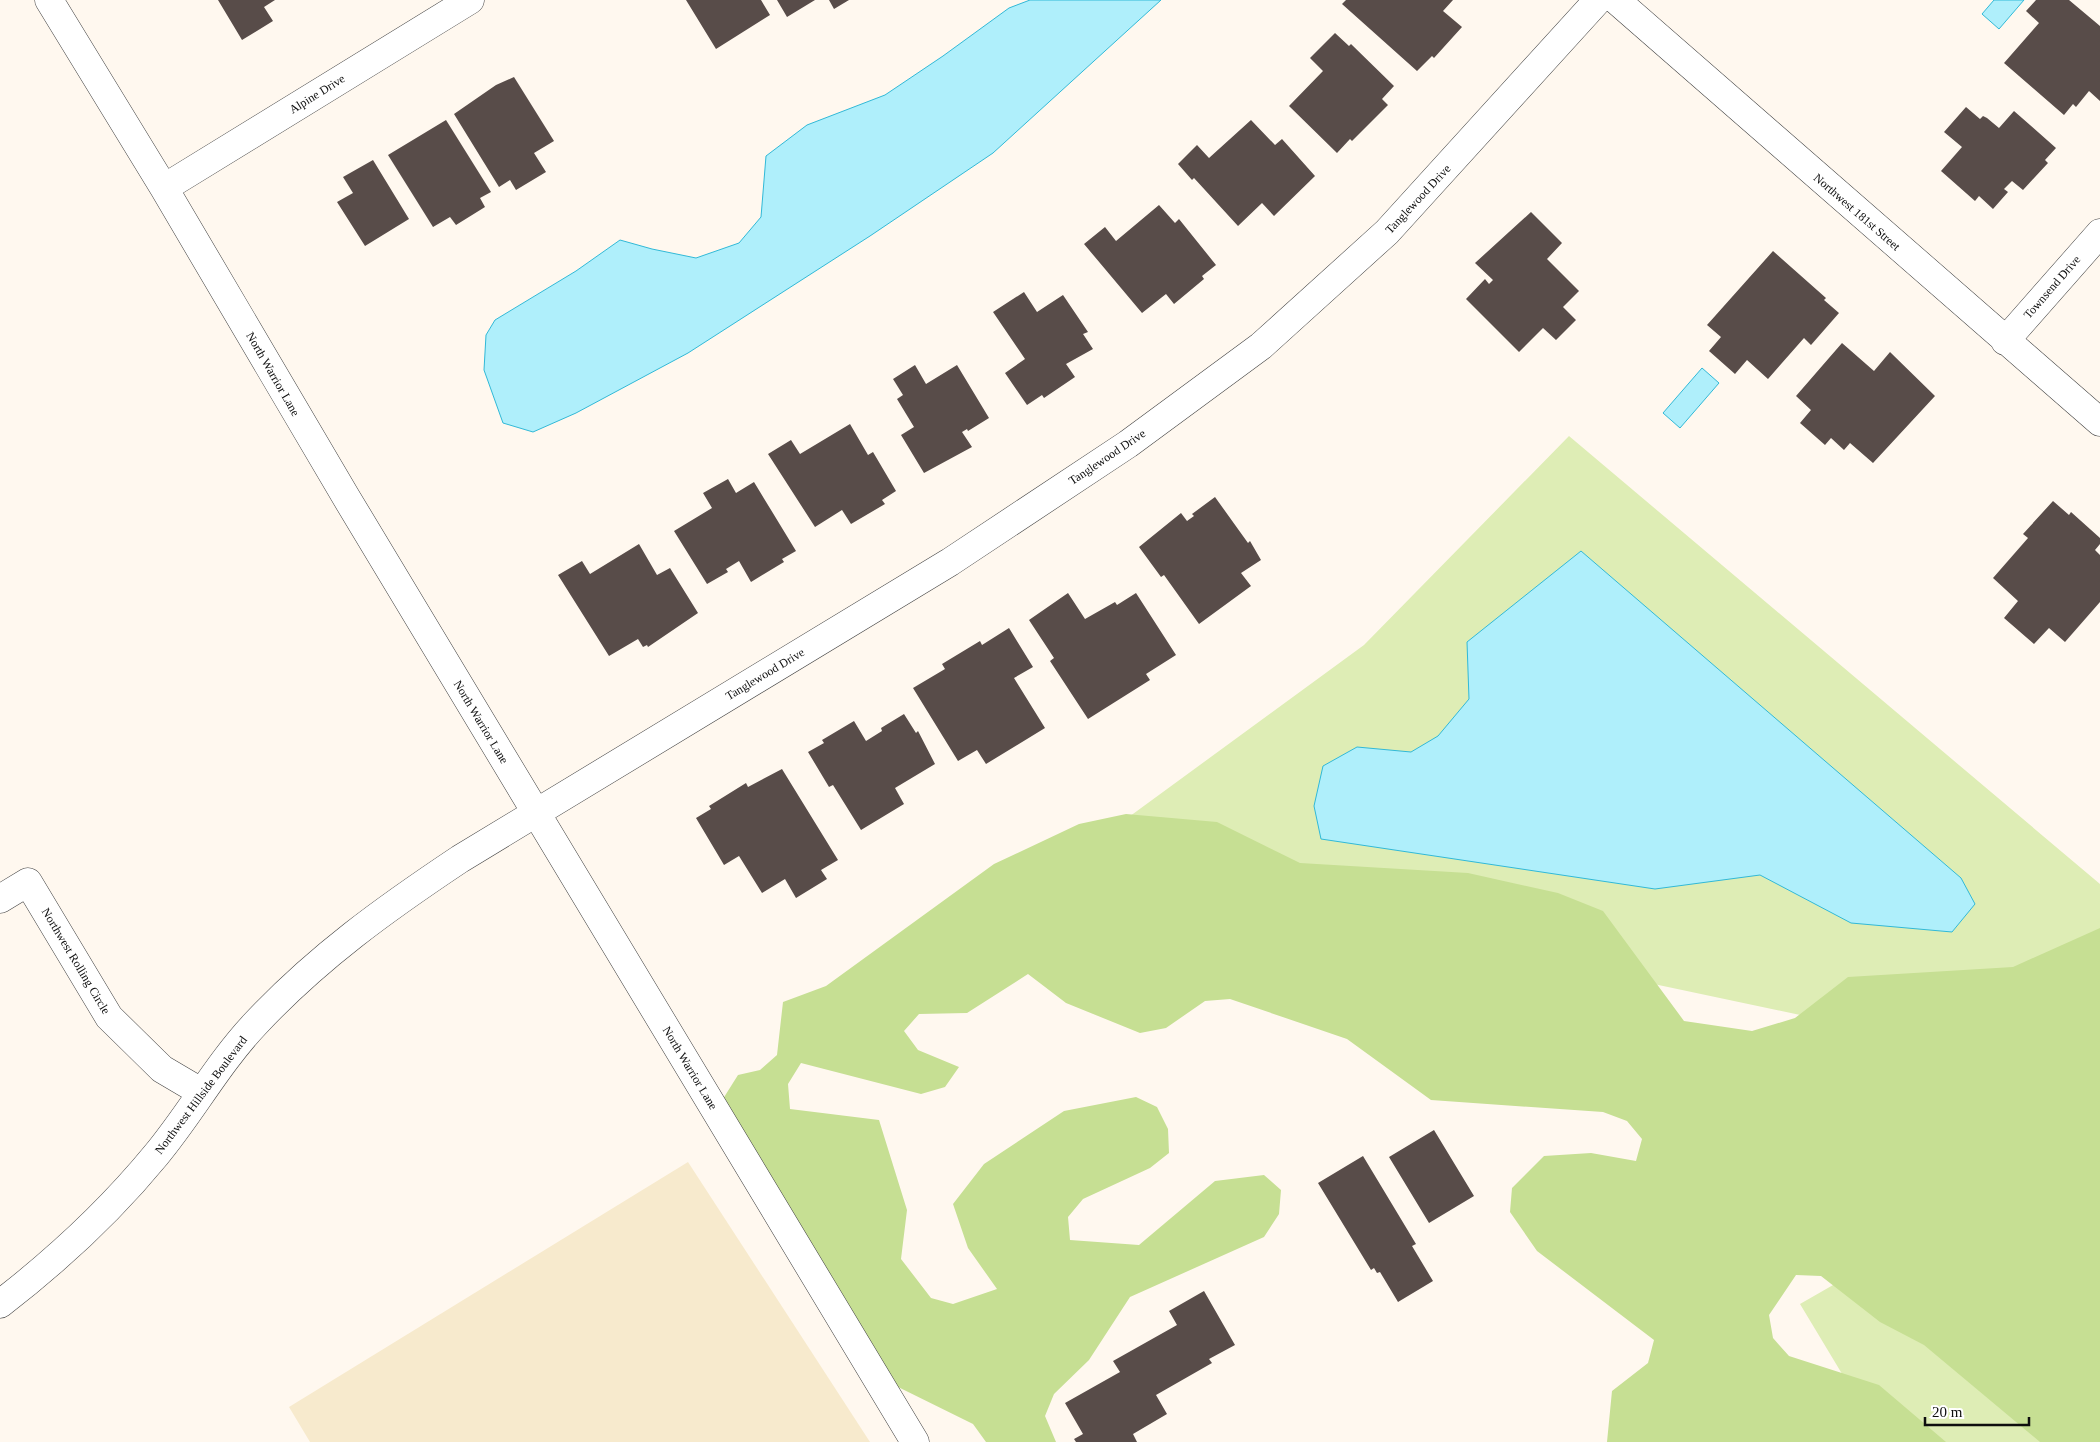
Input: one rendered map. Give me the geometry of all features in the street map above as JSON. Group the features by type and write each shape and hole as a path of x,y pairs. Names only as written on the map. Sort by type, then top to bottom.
{"street":[{"name":"North Warrior Lane","path":"49,0 164,188 346,497 915,1442"},
{"name":"Alpine Drive","path":"164,188 470,0"},
{"name":"Tanglewood Drive","path":"536,812 950,562 1128,444 1261,346 1387,232 1598,0"},
{"name":"Northwest 181st Street","path":"1616,0 2100,422"},
{"name":"Townsend Drive","path":"2005,341 2100,233"},
{"name":"Northwest Hillside Boulevard","path":"0,1304 38,1275 97,1221 157,1154 201,1092 255,1024 297,981 340,944 397,901 536,812"},
{"name":"Northwest Rolling Circle","path":"0,899 28,882 109,1017 162,1069 201,1092"}],"shaded area":[{"path":"688,1162 870,1442 310,1442 289,1407"}],"green space":[{"path":"1569,436 2100,884 2100,963 1899,1036 1070,860 1364,645"},
{"path":"1126,814 1217,822 1300,863 1468,873 1558,893 1603,911 1684,1021 1752,1031 1795,1018 1848,977 2013,967 2100,928 2100,1442 2040,1442 1924,1345 1880,1322 1821,1276 1796,1275 1769,1315 1773,1338 1789,1356 1879,1385 1946,1442 1607,1442 1612,1391 1648,1363 1654,1340 1537,1251 1510,1212 1512,1188 1544,1156 1591,1153 1636,1161 1642,1139 1627,1121 1603,1112 1431,1100 1347,1039 1230,999 1205,1001 1166,1028 1140,1033 1066,1003 1028,974 967,1013 919,1014 904,1031 918,1050 959,1067 945,1087 921,1094 801,1063 788,1084 790,1109 879,1120 907,1210 901,1259 931,1298 953,1304 997,1289 968,1248 953,1204 984,1164 1064,1111 1136,1097 1157,1107 1168,1129 1169,1153 1150,1168 1083,1199 1068,1217 1070,1240 1139,1245 1215,1181 1264,1175 1281,1190 1279,1214 1264,1237 1130,1297 1089,1360 1054,1394 1045,1416 1056,1442 986,1442 973,1424 894,1385 721,1102 738,1075 760,1070 777,1055 783,1002 826,986 994,864 1079,824"},
{"path":"2100,1132 2100,1442 1883,1442 1800,1304"}],"water":[{"path":"1030,0 1161,0 993,153 870,236 688,353 576,413 533,432 503,423 484,370 486,335 495,320 576,271 620,240 696,258 739,243 761,217 766,156 807,125 885,95 1009,8"},
{"path":"1994,0 2024,0 1999,29 1982,14"},
{"path":"1702,368 1719,383 1680,428 1663,413"},
{"path":"1581,551 1961,878 1975,904 1952,932 1851,923 1760,875 1655,889 1321,839 1314,806 1323,766 1357,747 1411,752 1438,736 1469,699 1467,642"}],"building":[{"path":"218,0 275,0 264,7 273,21 242,40"},
{"path":"686,0 761,0 770,15 716,49"},
{"path":"777,0 815,0 787,17"},
{"path":"829,0 849,0 834,9"},
{"path":"1346,0 1453,0 1443,11 1462,27 1434,58 1432,56 1417,71 1342,4"},
{"path":"2036,0 2069,0 2100,26 2100,101 2089,91 2076,107 2073,104 2064,115 2004,63 2039,23 2026,11"},
{"path":"1335,33 1349,46 1351,44 1394,86 1382,99 1388,105 1352,141 1350,139 1337,153 1289,106 1323,71 1310,58"},
{"path":"514,77 554,141 534,153 546,172 516,190 510,180 499,187 454,114 496,85"},
{"path":"1966,107 1980,119 1983,116 1999,128 2014,111 2056,148 2045,160 2048,163 2023,190 2012,181 2004,189 2008,192 1993,209 1979,196 1975,201 1941,171 1962,147 1944,132"},
{"path":"446,120 491,192 480,198 485,207 456,225 450,217 433,227 388,155"},
{"path":"1251,120 1275,145 1282,139 1315,176 1274,216 1262,203 1238,226 1194,178 1192,180 1178,164 1197,145 1209,158"},
{"path":"373,160 409,219 365,246 337,202 353,193 343,177"},
{"path":"1159,205 1175,223 1179,219 1216,265 1202,276 1204,279 1174,304 1166,294 1142,313 1084,244 1105,227 1116,241"},
{"path":"1531,212 1562,243 1547,259 1579,291 1563,307 1576,320 1556,340 1543,328 1519,352 1466,299 1485,279 1489,284 1493,280 1475,263"},
{"path":"1773,251 1826,298 1824,300 1839,313 1811,345 1804,338 1768,379 1747,360 1735,374 1709,351 1721,337 1707,325"},
{"path":"1024,292 1037,312 1063,295 1088,332 1083,334 1093,349 1066,364 1075,377 1044,398 1042,395 1027,405 1005,373 1025,359 993,312"},
{"path":"1842,343 1874,371 1890,352 1935,396 1873,463 1850,443 1844,450 1831,438 1825,445 1800,423 1811,410 1796,396"},
{"path":"915,365 926,384 957,365 989,418 968,431 967,429 962,432 972,447 924,473 901,435 914,427 897,399 903,395 893,379"},
{"path":"850,424 868,455 873,452 896,491 882,500 885,504 851,524 842,510 815,527 768,454 791,440 800,454"},
{"path":"728,479 736,493 754,482 796,551 782,559 784,562 751,582 739,561 726,569 728,572 707,584 674,531 712,508 703,493"},
{"path":"1215,497 1248,543 1250,541 1261,560 1241,573 1251,586 1199,624 1164,575 1161,577 1139,547 1181,513 1187,521 1194,516 1192,514"},
{"path":"2053,501 2069,515 2071,512 2100,538 2100,544 2095,550 2100,555 2100,602 2065,642 2049,628 2034,644 2004,618 2018,601 1993,578 2028,538 2023,534"},
{"path":"639,544 657,575 670,568 698,613 648,647 647,645 643,647 638,639 609,656 558,575 582,561 590,574"},
{"path":"1068,593 1085,619 1115,602 1117,605 1136,593 1176,655 1146,674 1150,680 1088,719 1050,661 1054,658 1029,620"},
{"path":"1009,628 1033,667 1014,678 1045,728 986,764 977,750 958,761 913,688 945,669 942,664 980,641 982,645"},
{"path":"904,714 916,733 918,731 935,764 895,788 904,804 861,830 833,785 829,787 808,752 824,743 822,740 854,721 866,741 882,731 881,728"},
{"path":"782,769 838,860 821,870 827,879 796,898 785,879 762,893 739,856 724,865 696,818 711,809 709,806 746,783 748,787"},
{"path":"1434,1130 1474,1196 1429,1223 1389,1157"},
{"path":"1363,1156 1416,1244 1412,1246 1433,1281 1398,1302 1380,1272 1377,1273 1374,1268 1371,1270 1318,1183"},
{"path":"1204,1291 1235,1345 1209,1359 1212,1363 1156,1395 1167,1414 1133,1434 1137,1442 1076,1442 1074,1439 1083,1434 1065,1403 1120,1372 1113,1361 1177,1325 1169,1311"}]}
